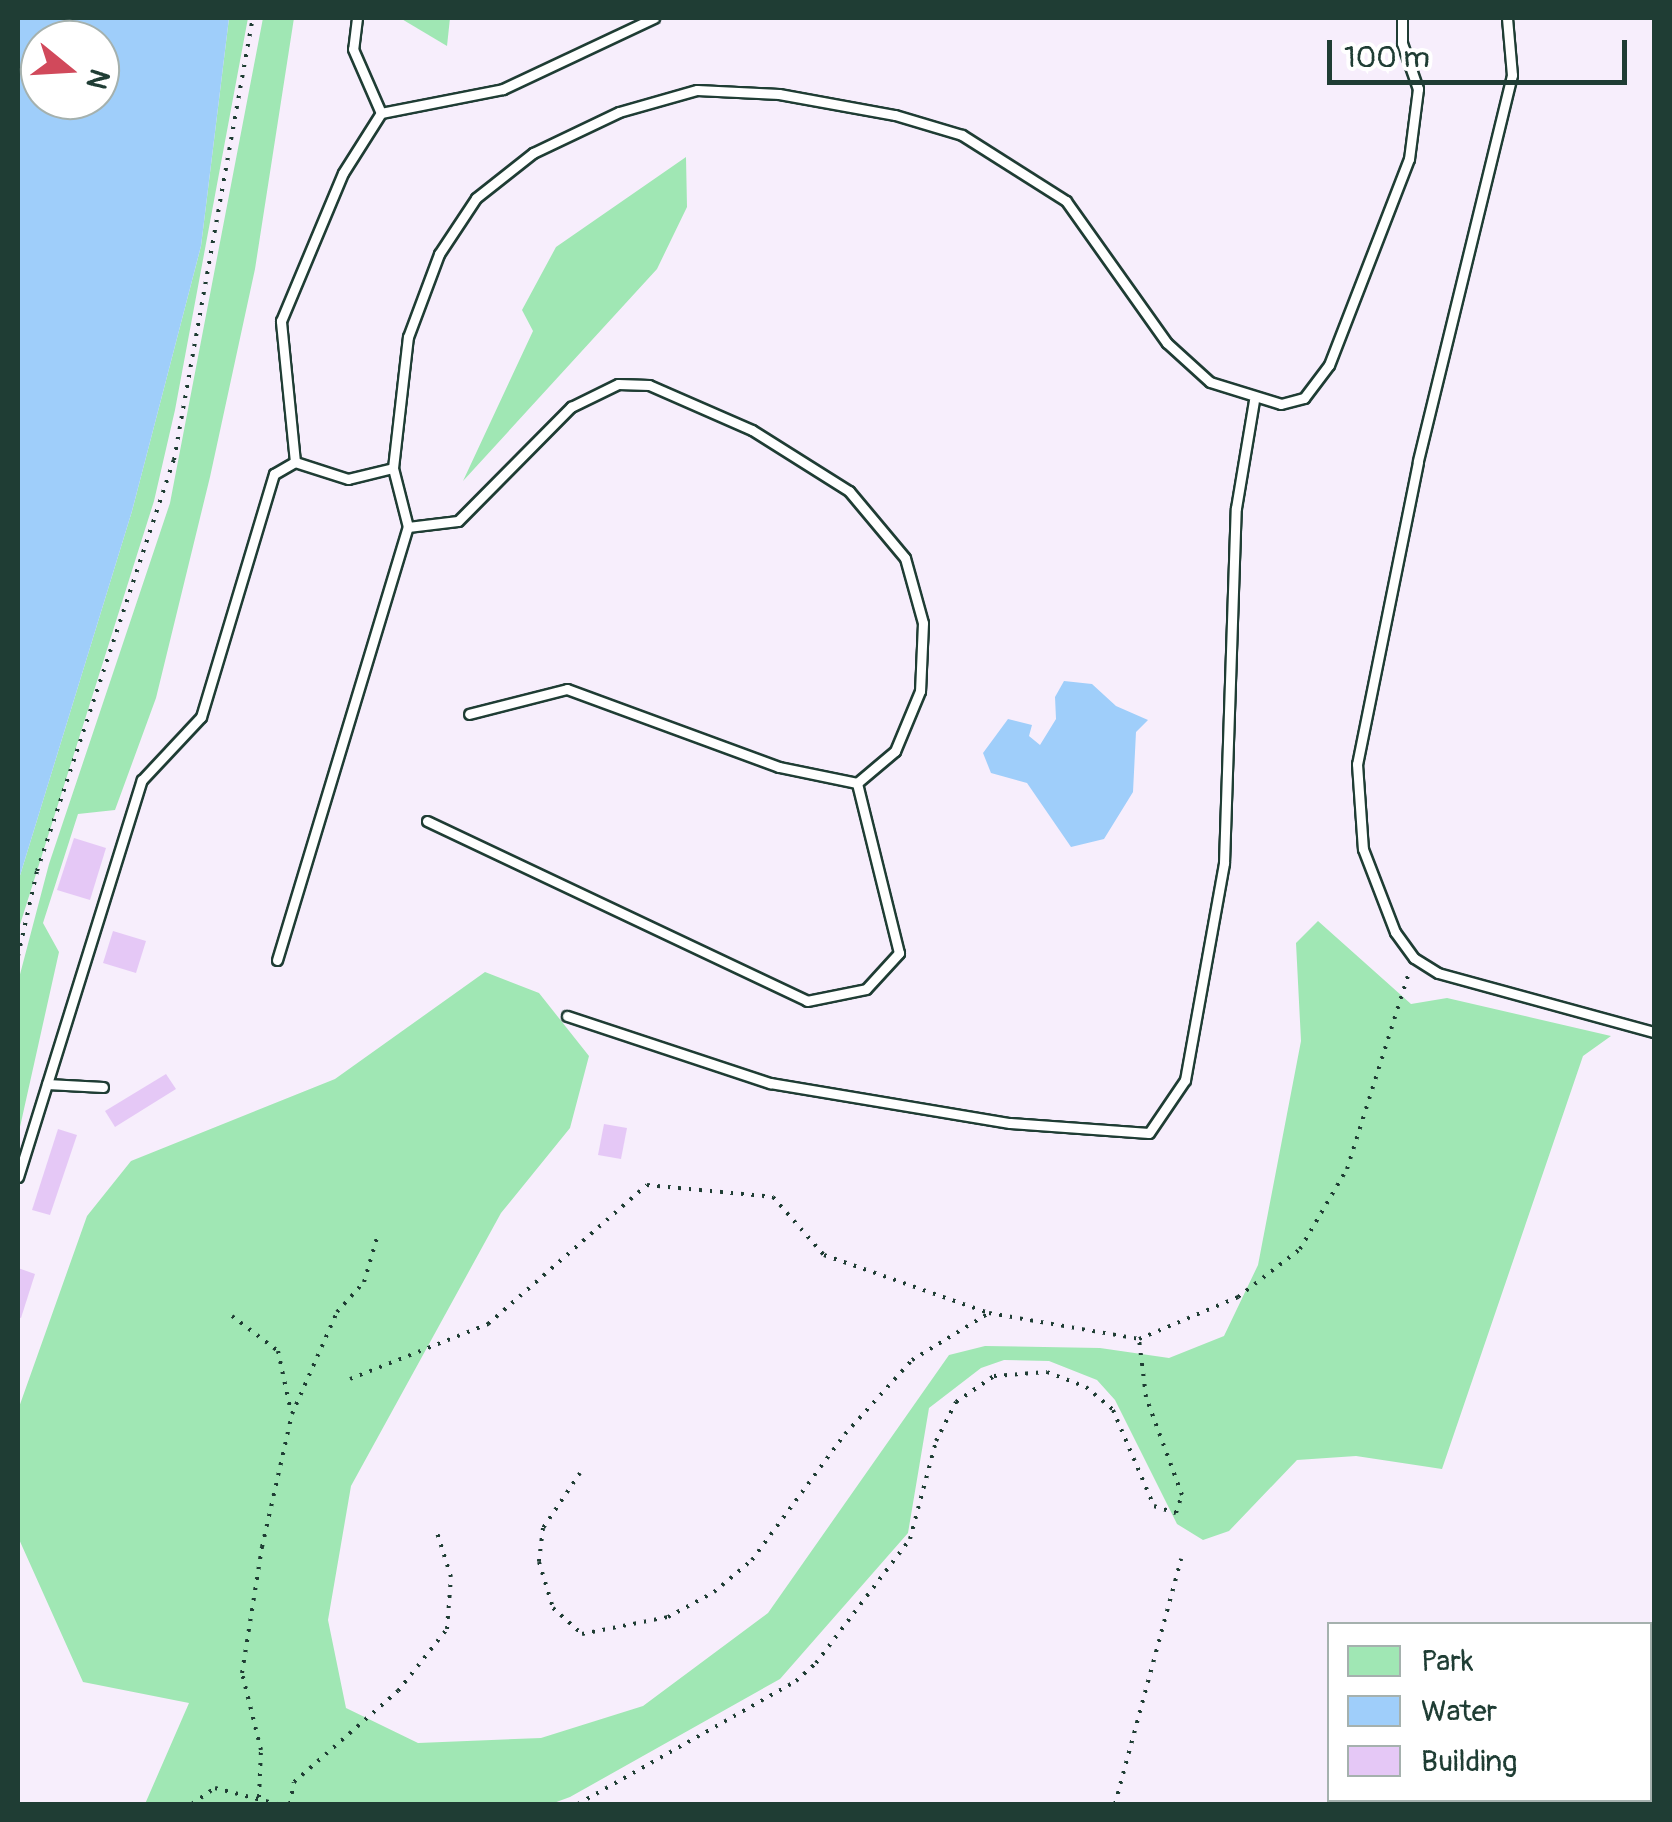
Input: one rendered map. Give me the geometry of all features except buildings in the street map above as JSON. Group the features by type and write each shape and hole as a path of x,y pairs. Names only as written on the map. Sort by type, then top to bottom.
{"lane":[{"path":"357,18 353,49 381,112"},
{"path":"295,462 282,321 343,173 381,112 502,89 654,18"},
{"path":"277,960 408,527 393,468 408,337 439,254 476,198 533,153 619,112 698,90 779,94 962,134 1066,201 1168,343 1210,382 1254,400 1281,404 1304,398 1329,365 1410,159 1418,89 1402,44 1402,18"},
{"path":"1507,18 1512,75 1418,462 1357,764 1363,849 1395,932 1414,958 1438,973 1654,1032"},
{"path":"408,527 458,520 570,408 618,384 649,385 752,430 849,491 906,558 922,623 920,691 895,751 856,783"},
{"path":"567,1016 770,1083 1010,1123 1149,1133 1186,1080 1224,863 1236,508 1254,400"},
{"path":"18,1177 142,780 200,717 274,474 295,462 348,479 393,468"},
{"path":"469,714 566,689 779,767 856,783"},
{"path":"427,821 807,1002 866,989 899,953 856,783"},
{"path":"48,1084 103,1087"}],"path":[{"path":"18,956 38,871 174,460 253,18"},
{"path":"350,1379 488,1324 647,1185 773,1197 824,1255 989,1313 1139,1339 1238,1297 1300,1250 1346,1168 1414,958"},
{"path":"259,1798 261,1750 242,1674 292,1414 337,1312 364,1282 378,1234"},
{"path":"580,1473 543,1528 539,1562 553,1608 582,1634 668,1617 714,1592 752,1560 845,1434 912,1360 989,1313"},
{"path":"232,1316 278,1351 292,1414"},
{"path":"578,1804 796,1681 816,1663 910,1539 936,1442 956,1402 994,1376 1047,1372 1086,1387 1113,1410 1154,1506 1176,1513 1182,1495 1146,1397 1139,1339"},
{"path":"290,1804 294,1782 398,1691 446,1628 451,1577 436,1529"},
{"path":"1115,1804 1182,1559"},
{"path":"192,1804 215,1788 278,1804"}],"green space":[{"path":"229,18 248,18 175,410 154,501 18,931 18,882 132,511 201,246"},
{"path":"263,18 294,18 255,269 210,477 156,698 115,810 78,814 43,923 59,952 18,1136 18,982 49,864 170,503"},
{"path":"400,18 450,18 447,46"},
{"path":"686,157 687,207 657,269 463,481 533,331 522,310 556,247"},
{"path":"1318,921 1411,1004 1447,998 1611,1036 1583,1056 1442,1469 1356,1456 1297,1460 1229,1531 1203,1540 1177,1524 1115,1400 1097,1380 1049,1361 1004,1360 981,1368 929,1408 908,1533 780,1679 570,1797 551,1804 145,1804 189,1703 83,1682 18,1537 18,1410 87,1216 131,1161 335,1079 485,972 539,993 589,1056 570,1128 501,1213 351,1486 328,1620 346,1708 418,1743 541,1738 643,1706 768,1613 949,1355 985,1346 1100,1348 1169,1358 1224,1336 1258,1265 1301,1041 1296,943"}],"water":[{"path":"18,18 229,18 201,246 132,511 18,882"},
{"path":"1064,681 1092,684 1116,706 1148,720 1136,732 1133,792 1104,839 1071,847 1027,783 991,773 983,753 1008,719 1032,725 1029,736 1040,745 1056,719 1055,697"}]}
